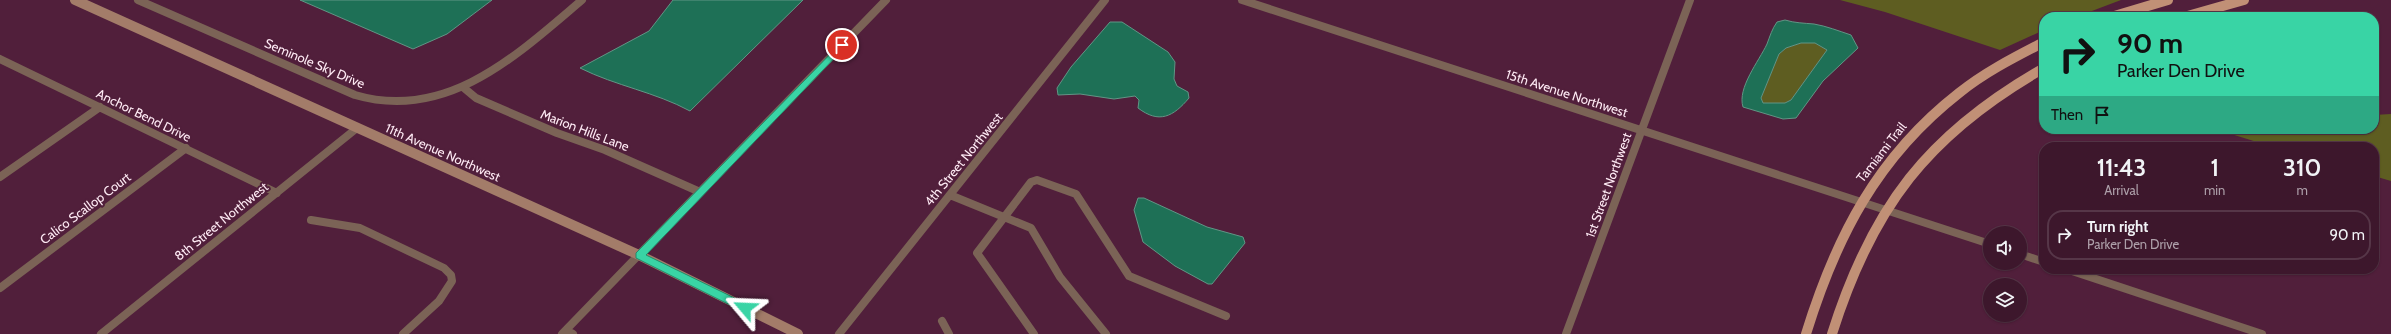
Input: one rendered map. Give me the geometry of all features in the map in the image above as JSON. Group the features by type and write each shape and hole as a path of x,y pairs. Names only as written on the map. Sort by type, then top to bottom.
{"main road":[{"path":"2139,12 2168,0"},
{"path":"2202,12 2244,0"},
{"name":"Tamiami Trail","path":"1806,334 1825,273 1838,241 1860,203 1898,149 1925,121 1976,80 2004,62 2039,44"},
{"path":"1832,334 1852,272 1885,210 1918,164 1955,128 1999,94 2039,71"}],"street":[{"name":"11th Avenue Northwest","path":"75,0 639,256 798,334"},
{"name":"Seminole Sky Drive","path":"138,0 355,96 384,102 404,102 464,88 505,63 582,0"},
{"path":"567,333 700,192 886,0"},
{"name":"4th Street Northwest","path":"839,334 1105,0"},
{"name":"15th Avenue Northwest","path":"1242,0 1860,203 1983,242"},
{"name":"1st Street Northwest","path":"1566,334 1690,0"},
{"name":"Anchor Bend Drive","path":"0,59 277,193"},
{"name":"Marion Hills Lane","path":"464,88 482,101 556,133 605,150 700,192"},
{"path":"0,177 100,107"},
{"name":"8th Street Northwest","path":"102,334 357,128"},
{"name":"Calico Scallop Court","path":"0,288 186,148"},
{"path":"1034,334 977,254 1031,182 1037,180 1076,194 1129,276 1226,316"},
{"path":"950,195 1031,228 1060,277 1106,334"},
{"path":"311,220 360,228 444,268 451,274 452,282 448,292 403,334"},
{"path":"2027,256 2039,260"},
{"path":"2081,274 2262,334"},
{"path":"942,321 950,334"}],"shaded area":[{"path":"300,0 492,0 447,34 413,49"},
{"path":"673,0 803,0 690,111 677,104 607,80 580,68 649,31"},
{"path":"1840,0 2121,0 2089,12 2039,12 2039,32 2000,50 1885,12"},
{"path":"1785,20 1823,26 1851,35 1858,48 1823,81 1796,118 1783,119 1743,107 1743,92 1746,83 1777,22","holes":["1801,43 1815,43 1827,50 1791,100 1785,103 1763,103 1761,98 1779,54 1786,48"]},
{"path":"1110,22 1122,22 1168,52 1175,62 1174,79 1177,86 1188,92 1189,98 1177,110 1171,114 1159,117 1146,113 1138,108 1139,100 1135,96 1114,99 1080,94 1058,95 1057,88 1071,67"},
{"path":"1801,43 1815,43 1827,50 1791,100 1785,103 1763,103 1761,98 1779,54 1786,48"},
{"path":"2391,114 2391,181 2379,177 2379,142 2257,142 2231,134 2379,134 2379,115"},
{"path":"1138,198 1144,198 1207,227 1243,237 1245,243 1212,284 1208,284 1175,266 1143,242 1134,210"}],"route":[{"path":"745,308 639,256 842,45"}]}
